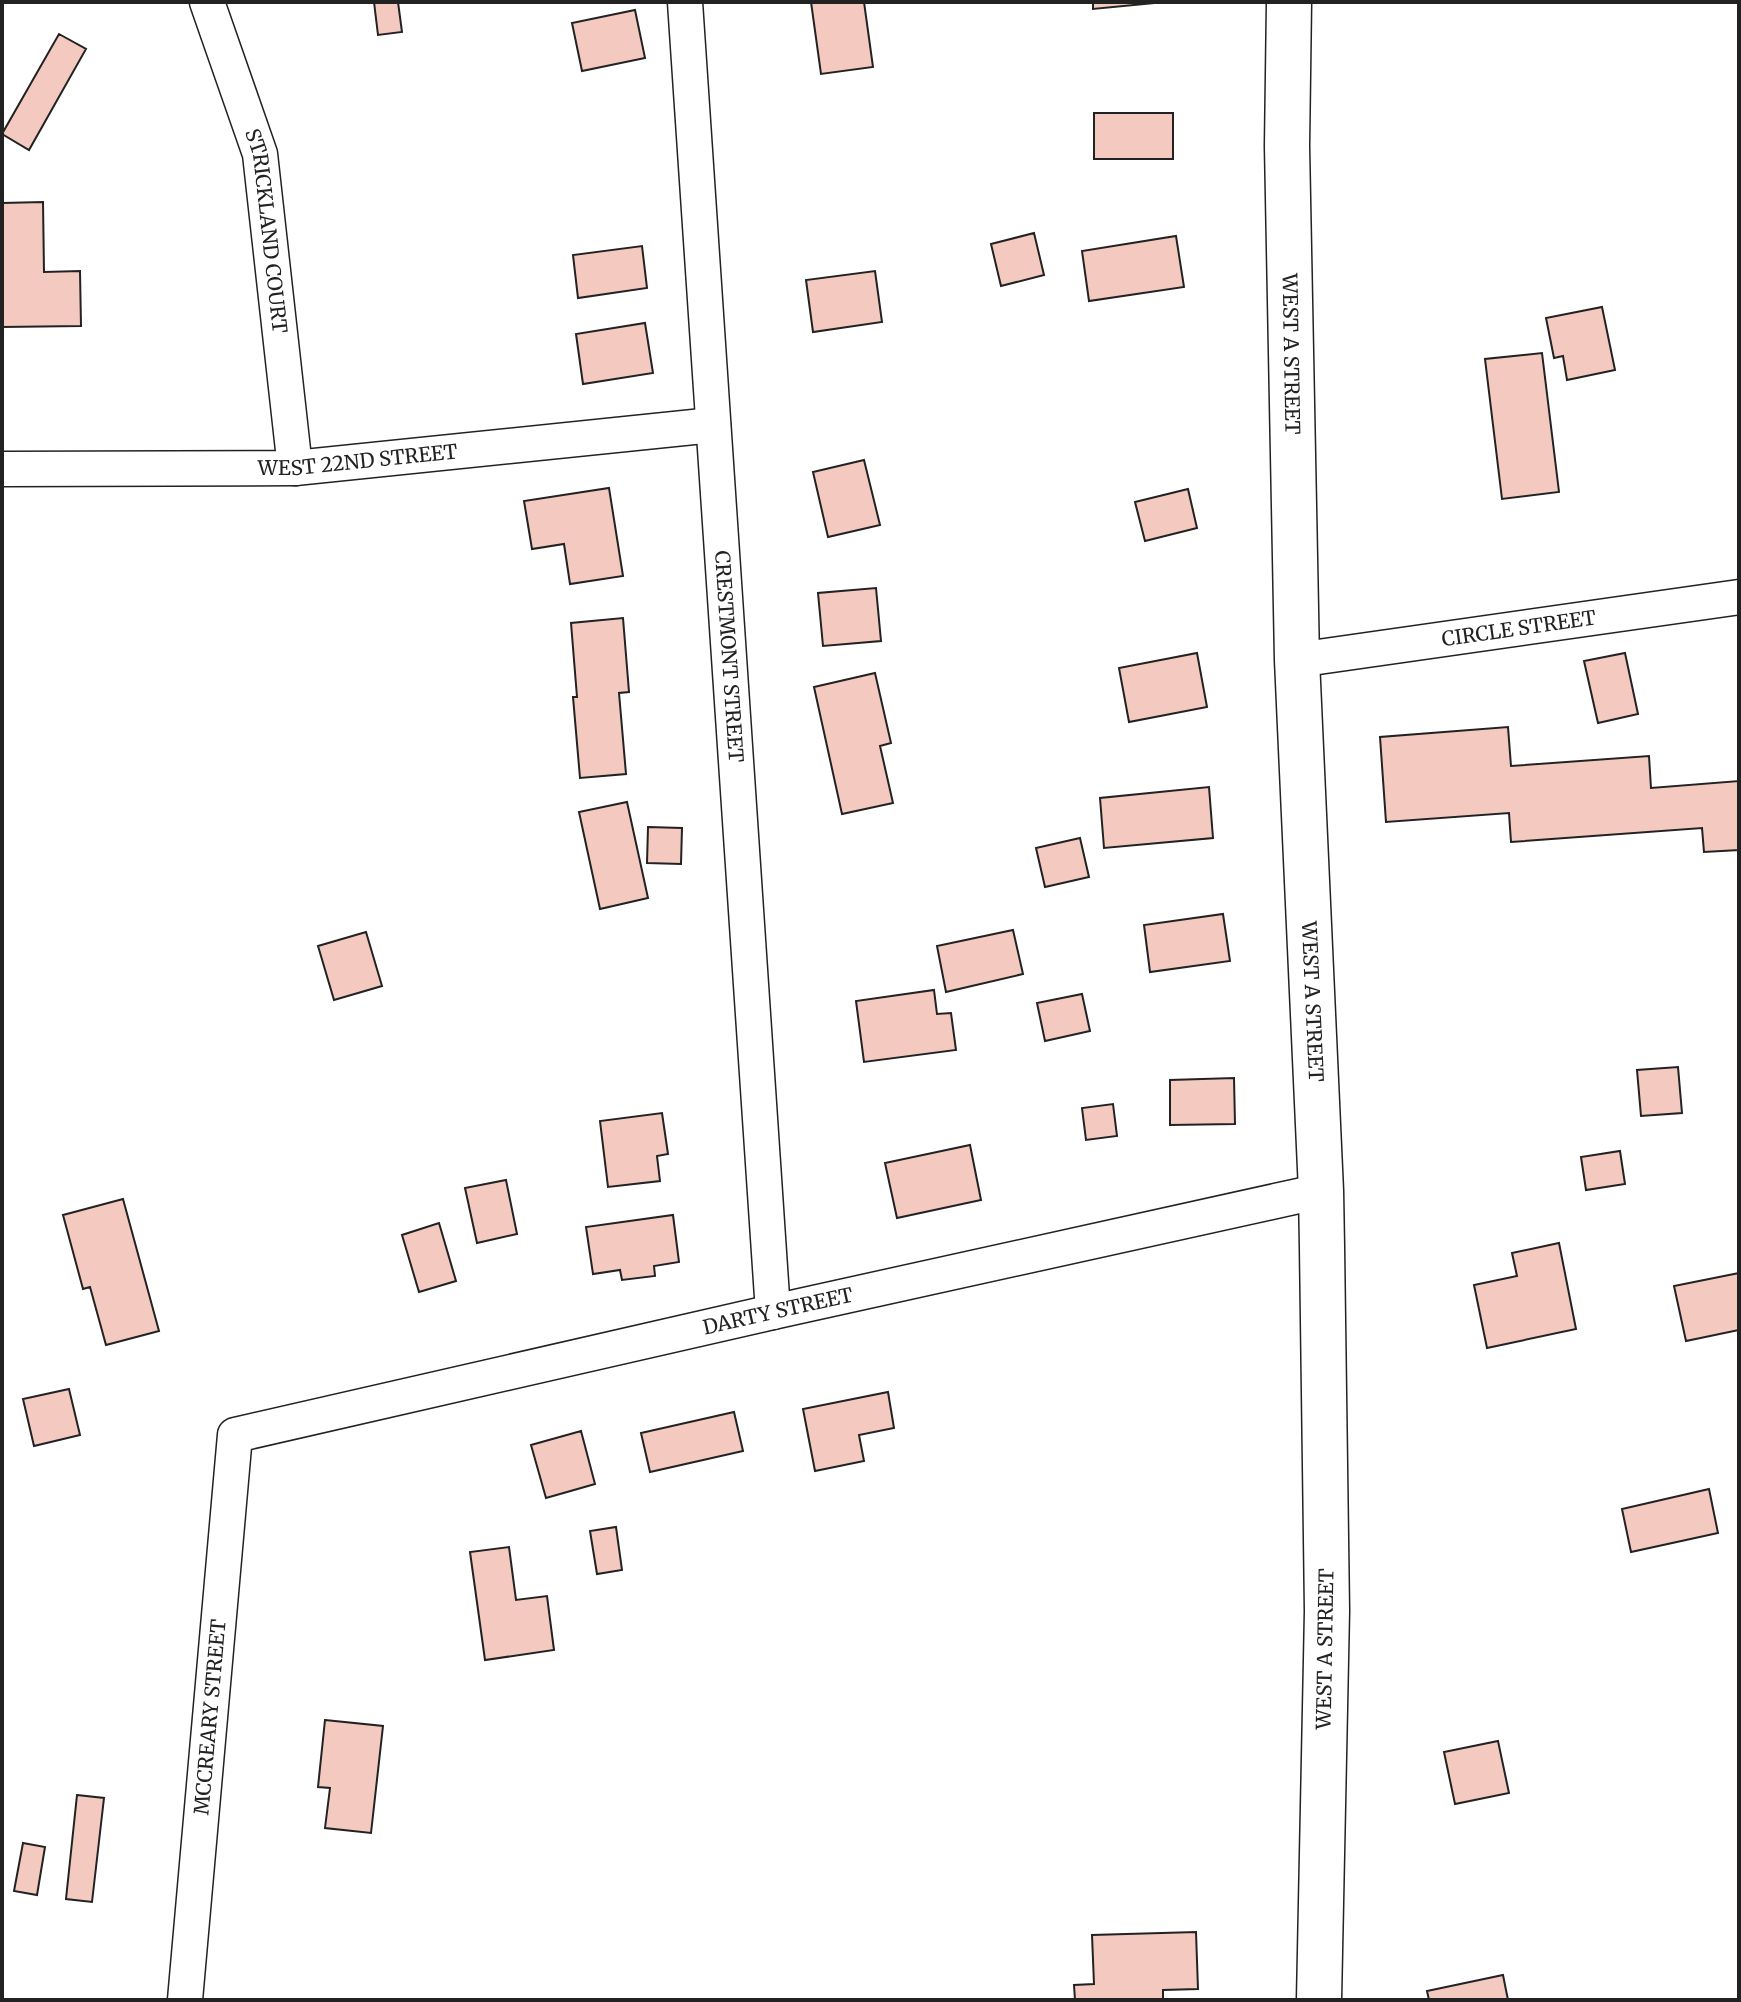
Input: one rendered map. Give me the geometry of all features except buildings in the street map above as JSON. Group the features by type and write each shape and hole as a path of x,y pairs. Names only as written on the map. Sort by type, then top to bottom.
{"street":[{"name":"STRICKLAND COURT","path":"207,2 260,154 295,468"},
{"name":"CRESTMONT STREET","path":"685,2 773,1312"},
{"name":"WEST A STREET","path":"1289,2 1287,146 1297,660 1321,1191 1327,1611 1319,2000"},
{"name":"WEST 22ND STREET","path":"2,469 295,468 713,425"},
{"name":"CIRCLE STREET","path":"1297,660 1739,597"},
{"name":"DARTY STREET","path":"235,1435 1321,1191"},
{"name":"MCCREARY STREET","path":"185,2000 235,1435"}]}
